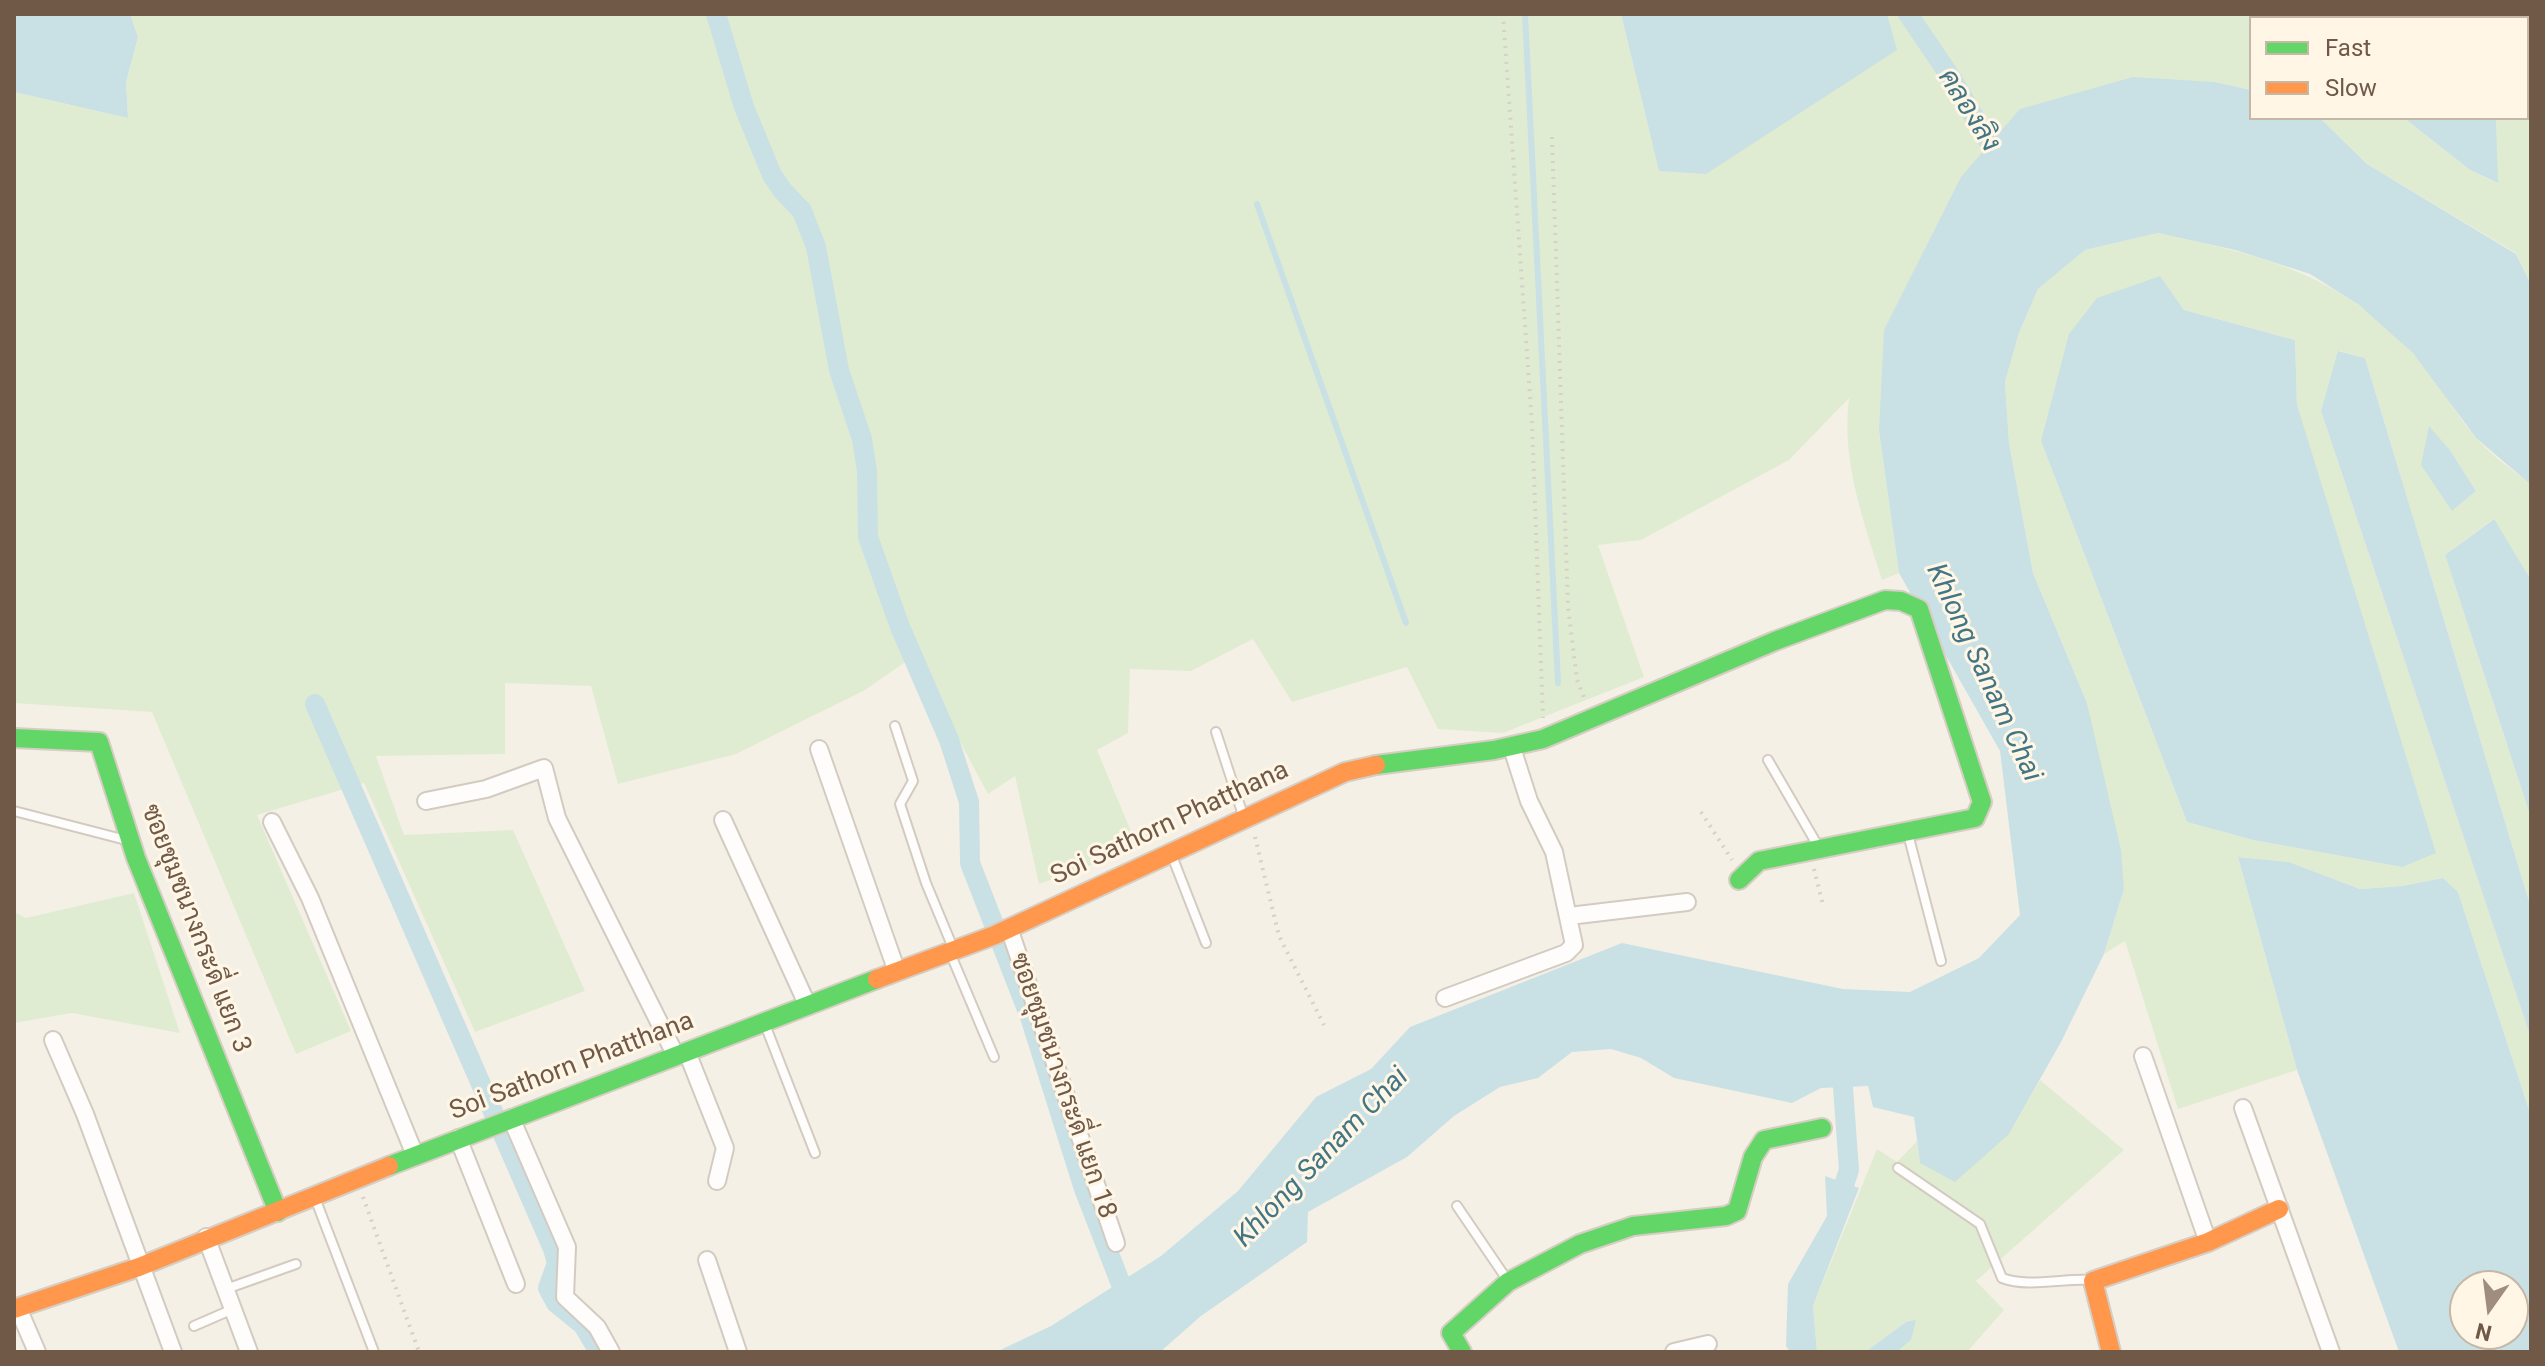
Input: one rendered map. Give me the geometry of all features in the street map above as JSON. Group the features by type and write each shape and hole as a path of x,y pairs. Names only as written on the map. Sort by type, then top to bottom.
{"street":[{"name":"Soi Sathorn Phatthana","path":"16,1308 139,1267 206,1237 278,1212 458,1138 1002,931 1345,772 1373,765 1512,748 1543,739 1885,600 1911,604 1919,609 1982,802 1975,818 1759,861 1739,880"},
{"name":"ซอยชุมชนางกระดี่ แยก 3","path":"14,738 99,742 130,841 278,1212"},
{"path":"1445,998 1572,951 1569,916 1554,852 1529,801 1512,748"},
{"path":"819,749 896,969"},
{"path":"426,801 486,789 544,768 557,818 681,1054 725,1148 717,1181"},
{"path":"723,820 807,1004"},
{"path":"272,822 310,898 415,1155"},
{"path":"1569,916 1687,902"},
{"name":"ซอยชุมชนางกระดี่ แยก 18","path":"1002,931 1116,1243"},
{"path":"53,1040 85,1114 139,1267 173,1352"},
{"path":"2143,1056 2208,1242"},
{"path":"2243,1108 2331,1352"},
{"path":"503,1121 567,1247 565,1297 597,1327 611,1352"},
{"path":"1462,1352 1451,1333 1508,1282 1580,1244 1633,1226 1726,1216 1737,1211 1755,1145 1768,1136 1822,1128"},
{"path":"458,1138 516,1284"},
{"path":"2111,1352 2093,1281 2208,1242 2279,1209"},
{"path":"206,1237 249,1352"},
{"path":"707,1260 738,1352"},
{"path":"16,1308 37,1352"},
{"path":"1674,1352 1708,1344"}],"lane":[{"path":"895,726 913,781 900,804 926,883 994,1057"},
{"path":"1216,732 1247,817"},
{"path":"1768,760 1815,852"},
{"path":"14,811 130,841"},
{"path":"1908,833 1941,961"},
{"path":"1170,851 1206,943"},
{"path":"763,1022 815,1153"},
{"path":"1898,1168 1980,1224 2002,1278 2019,1283 2061,1279 2093,1281"},
{"path":"315,1197 374,1352"},
{"path":"1457,1206 1508,1282"},
{"path":"226,1289 296,1264"},
{"path":"194,1326 233,1309"}],"path":[{"path":"1503,14 1532,424 1543,739"},
{"path":"1552,137 1568,607 1577,680 1592,718"},
{"path":"1701,812 1725,844 1739,880"},
{"path":"1247,817 1279,936 1324,1025"},
{"path":"1815,852 1823,905"},
{"path":"356,1180 419,1352"}],"green space":[{"path":"130,14 1621,14 1659,170 1896,50 1887,14 2326,14 2249,16 2249,90 2215,82 1879,431 1899,573 1882,580 1861,512 1848,444 1849,398 1789,460 1641,540 1598,545 1644,677 1503,733 1438,729 1407,667 1292,702 1253,639 1191,671 1130,669 1128,733 1097,750 1138,848 1039,884 1015,776 988,794 914,656 865,690 736,754 618,784 591,686 505,683 505,754 376,756 404,835 513,830 585,991 475,1032 364,783 257,815 351,1031 296,1054 152,712 14,703 14,92 128,118 126,82 138,37"},
{"path":"2454,14 2531,16 2531,284 2516,253 2367,164 2322,120 2407,120 2470,170 2497,183 2496,120 2529,120 2529,16"},
{"path":"2158,233 2264,260 2327,286 2385,326 2413,353 2475,437 2531,485 2531,580 2493,519 2445,555 2531,818 2531,908 2365,358 2339,351 2321,411 2531,1037 2531,1116 2458,892 2443,878 2402,886 2360,889 2289,862 2238,857 2297,1070 2178,1109 2125,941 2104,954 2124,889 2087,703 2033,573 2009,443 2005,382 2019,333 2038,289 2085,250","holes":["2160,277 2184,310 2295,340 2297,405 2402,867 2253,840 2187,822 2041,441","2429,427 2450,450 2476,491 2452,511"]},
{"path":"134,893 180,1033 72,1013 14,1023 14,912 26,918"},
{"path":"2040,1080 2124,1150 1976,1281 2004,1310 1967,1352 1897,1352 1911,1340 1906,1322 1865,1352 1817,1352 1813,1306 1877,1149 1897,1162 1917,1141 1920,1163 2009,1134"}],"water":[{"path":"14,14 130,14 138,37 126,82 128,118 14,92"},
{"path":"1621,14 1887,14 1897,50 1706,174 1659,171"},
{"path":"2454,14 2455,16 2324,16"},
{"name":"Khlong Sanam Chai","path":"2133,77 2215,82 2249,90 2249,120 2322,120 2367,164 2516,254 2531,284 2531,485 2476,438 2413,353 2359,305 2310,274 2235,250 2158,233 2085,250 2038,289 2019,333 2005,382 2009,443 2033,573 2087,703 2121,850 2124,889 2104,954 2061,1042 2009,1134 1955,1182 1920,1163 1914,1117 1873,1107 1868,1086 1821,1088 1792,1103 1674,1078 1641,1058 1611,1049 1572,1052 1538,1078 1500,1087 1454,1116 1407,1157 1308,1212 1307,1242 1201,1316 1160,1352 996,1352 1051,1326 1161,1256 1238,1191 1316,1097 1371,1069 1410,1027 1622,943 1843,989 1910,992 1979,958 2020,915 2000,751 1899,573 1879,431 1884,330 1961,177 2020,109"},
{"path":"2407,120 2496,120 2498,183 2470,170"},
{"path":"2160,276 2184,310 2295,340 2297,405 2436,853 2402,867 2253,840 2187,822 2041,441 2069,334 2097,298"},
{"path":"2338,351 2365,358 2531,908 2531,1038 2321,411"},
{"path":"2429,426 2450,450 2476,491 2452,511 2421,465"},
{"path":"2494,519 2531,580 2531,818 2445,555"},
{"path":"2238,857 2289,862 2360,889 2402,886 2443,878 2458,892 2531,1116 2531,1352 2399,1352 2297,1070"},
{"path":"1825,1176 1859,1188 1813,1306 1817,1352 1790,1352 1786,1346 1788,1284 1827,1216"},
{"path":"1916,1320 1911,1340 1897,1352 1865,1352 1906,1322"}],"waterway":[{"path":"716,14 744,107 772,175 802,211 816,247 839,370 862,439 867,471 868,537 900,627 949,740 969,802 970,863 1030,1017 1084,1189 1129,1305"},
{"path":"1525,14 1558,683"},
{"name":"คลองลิง","path":"1908,14 1952,79 2003,166"},
{"path":"1257,204 1406,623"},
{"path":"315,704 553,1249 557,1263 548,1288 556,1303 583,1325 599,1352"},
{"path":"1837,1206 1849,1170 1841,1060"}],"traffic: fast":[{"path":"1376,765 1494,750 1543,739 1775,641 1885,600 1901,601 1919,609 1982,802 1975,818 1759,861 1739,880"},
{"path":"14,738 99,742 136,858 278,1212"},
{"path":"389,1166 877,979"},
{"path":"1462,1352 1451,1333 1508,1282 1580,1244 1633,1226 1726,1216 1737,1211 1753,1157 1764,1140 1822,1128"}],"traffic: slow":[{"path":"877,979 995,935 1345,772 1376,765"},
{"path":"14,1309 139,1267 389,1166"},
{"path":"2111,1352 2093,1281 2208,1242 2279,1209"}]}
